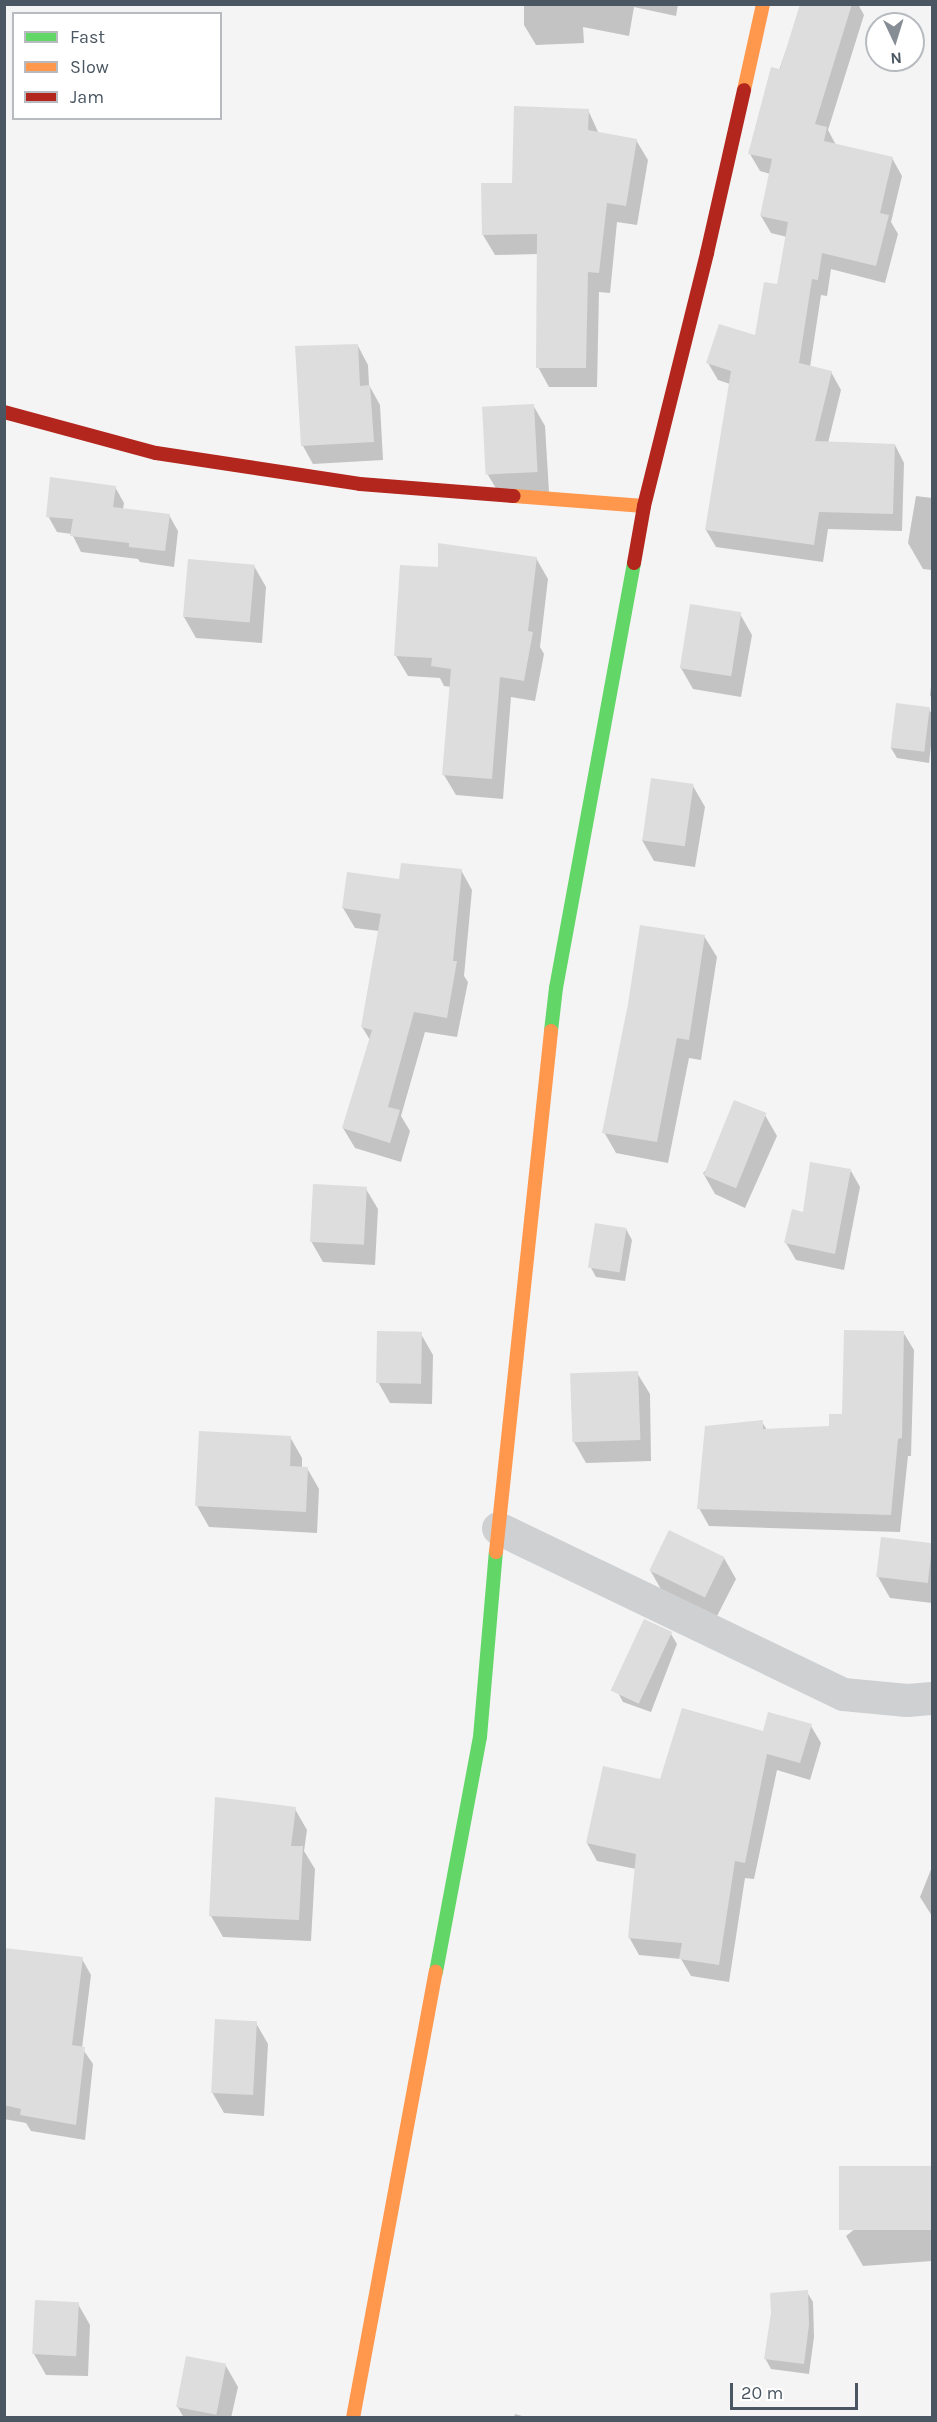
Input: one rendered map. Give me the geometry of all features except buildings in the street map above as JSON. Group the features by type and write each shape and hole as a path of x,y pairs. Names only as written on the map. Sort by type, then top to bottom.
{"street":[{"path":"353,2418 480,1737 498,1527 555,987 644,506 706,253 763,4"},
{"path":"4,412 156,453 360,484 644,506"},
{"path":"498,1527 843,1694 907,1700 933,1698"}],"traffic: fast":[{"path":"551,1031 556,988 634,563"},
{"path":"436,1972 480,1737 496,1552"}],"traffic: slow":[{"path":"744,90 763,4"},
{"path":"514,496 644,506"},
{"path":"496,1552 551,1031"},
{"path":"353,2418 436,1972"}],"traffic: jam":[{"path":"634,563 644,506 707,253 744,90"},
{"path":"4,412 156,453 360,484 514,496"}]}
